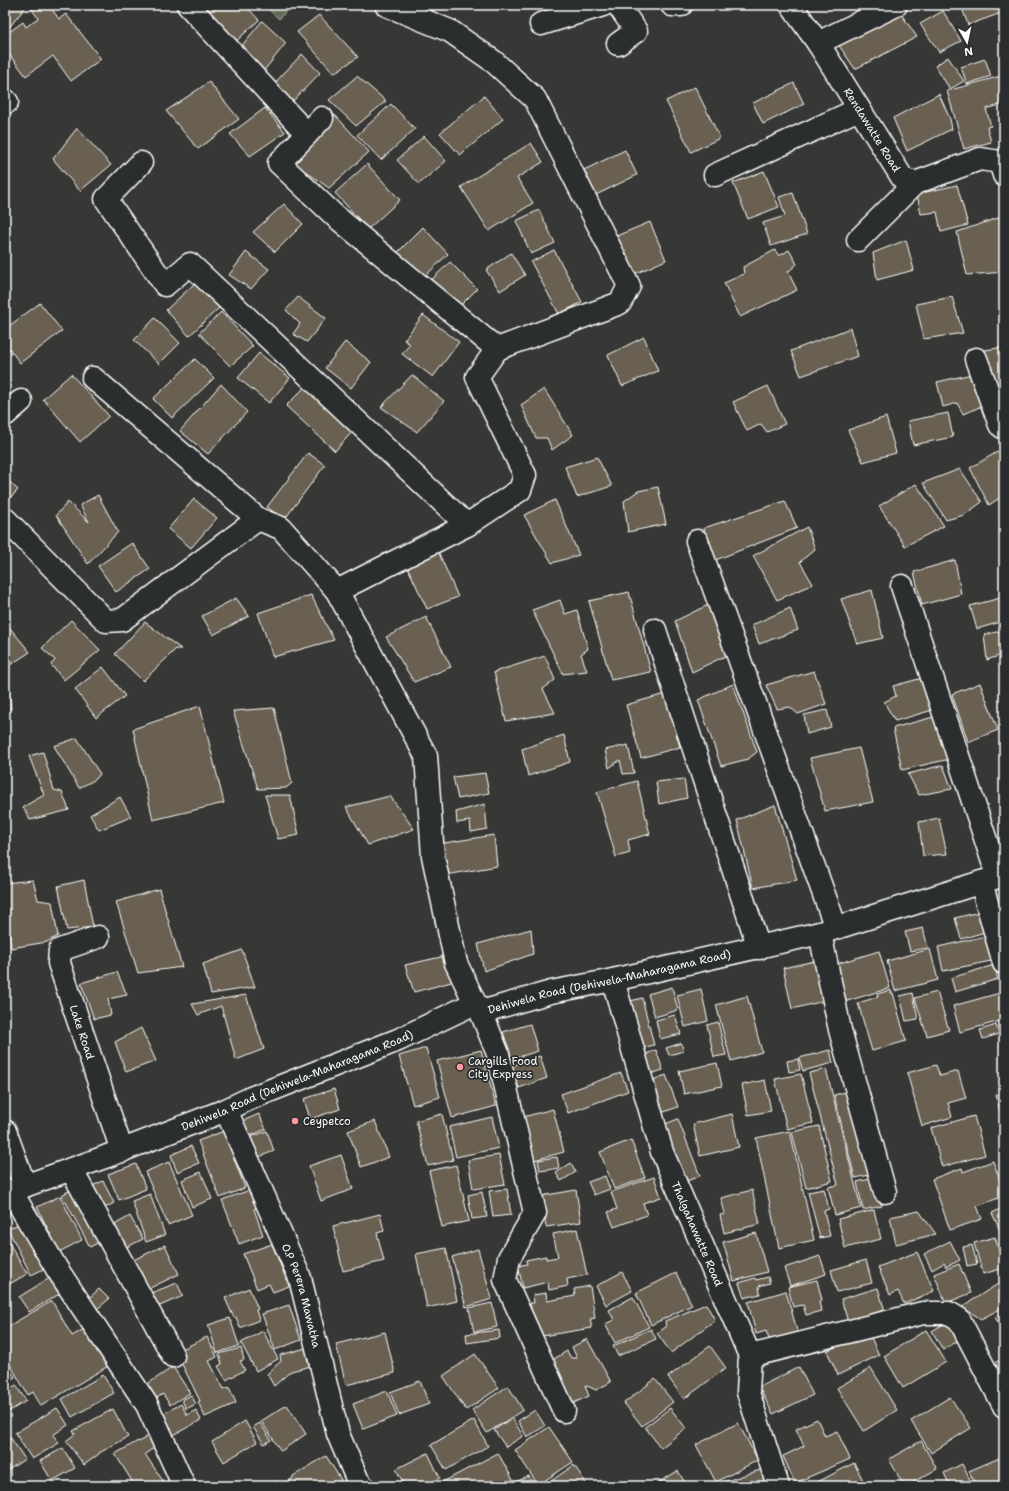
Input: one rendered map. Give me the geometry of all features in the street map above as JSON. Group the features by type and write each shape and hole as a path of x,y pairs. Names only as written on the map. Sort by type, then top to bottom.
{"street":[{"path":"188,5 308,134"},
{"path":"337,591 467,525 520,490 525,475 477,377 497,349 620,303 628,286 535,99 493,61 450,31 386,5"},
{"path":"541,24 603,5"},
{"path":"618,5 636,31 618,44"},
{"path":"672,5 681,5"},
{"name":"Rendawatte Road","path":"791,5 818,43 903,179 915,183"},
{"path":"818,43 896,5"},
{"path":"714,175 859,109"},
{"path":"322,118 279,163 335,216 497,349"},
{"path":"858,240 915,183 980,159 1003,165"},
{"path":"141,163 106,199 165,285 190,264 467,525"},
{"path":"976,359 1000,425 1004,428"},
{"path":"93,378 258,519 281,528 337,591 426,756 433,856 456,963 478,1007 498,1054 534,1213 509,1258 505,1280 564,1411"},
{"path":"5,415 21,401"},
{"path":"5,519 106,621 122,620 258,519"},
{"path":"697,541 828,930 840,1030 885,1192"},
{"path":"902,586 994,878 1004,963"},
{"path":"654,630 759,948"},
{"name":"Dehiwela Road (Dehiwela-Maharagama Road)","path":"14,1190 226,1110 251,1098 478,1007 613,980 759,948 828,930 994,878"},
{"name":"Lake Road","path":"98,937 60,950 59,963 122,1150"},
{"name":"Thalgahawatte Road","path":"613,980 662,1152 750,1356 748,1392 778,1486"},
{"name":"O.P Perera Mawatha","path":"226,1110 300,1278 338,1434 358,1481 363,1486"},
{"path":"5,1131 14,1190 57,1269 147,1405 184,1486"},
{"path":"71,1169 173,1356"},
{"path":"750,1356 923,1313 949,1313 959,1319 1004,1406"}],"green space":[{"path":"264,5 292,5 279,19"}],"building":[{"path":"5,5 27,5 8,29 5,27"},
{"path":"35,5 49,5 59,19 66,14 101,59 71,81 53,56 26,76 5,49 5,35 23,22 26,27 38,18 31,8"},
{"path":"195,5 245,5 259,20 232,45"},
{"path":"420,5 438,5 431,13"},
{"path":"961,5 1004,5 1004,12 968,25"},
{"path":"899,11 917,37 855,69 838,44"},
{"path":"943,11 961,41 939,52 920,24"},
{"path":"319,15 358,57 334,73 297,32"},
{"path":"262,21 286,43 262,73 235,54"},
{"path":"302,54 320,73 290,104 270,88"},
{"path":"948,57 964,81 950,89 935,66"},
{"path":"985,59 991,76 967,84 961,67"},
{"path":"357,76 386,101 356,126 329,100"},
{"path":"1001,76 1004,88 1004,104 986,109 991,126 987,127 991,142 964,149 947,91"},
{"path":"209,82 239,119 198,149 166,111"},
{"path":"794,83 804,104 763,124 753,103"},
{"path":"695,87 720,138 691,152 666,101"},
{"path":"939,94 950,119 952,129 907,151 893,118"},
{"path":"484,96 503,119 460,155 440,133"},
{"path":"391,104 415,129 381,160 357,135"},
{"path":"265,108 285,132 250,156 230,134"},
{"path":"335,115 369,152 329,188 291,161"},
{"path":"1004,126 1004,135 1000,135 999,127"},
{"path":"77,128 111,165 80,191 53,159"},
{"path":"424,136 446,161 419,184 397,160"},
{"path":"531,143 543,162 517,178 533,203 489,231 461,187"},
{"path":"625,150 637,175 596,195 584,170"},
{"path":"367,164 400,200 368,229 335,193"},
{"path":"764,171 779,207 748,219 733,183"},
{"path":"957,185 968,225 941,232 937,212 921,214 917,194"},
{"path":"793,193 807,234 771,246 763,223 785,216 779,197"},
{"path":"284,204 303,224 275,252 253,232"},
{"path":"539,210 555,243 531,254 516,221"},
{"path":"1004,216 1004,272 967,275 957,232"},
{"path":"650,222 666,260 630,276 614,237"},
{"path":"423,227 448,254 419,282 394,256"},
{"path":"906,240 914,270 877,280 873,253"},
{"path":"554,250 582,302 559,314 531,262"},
{"path":"775,250 779,256 789,250 797,264 788,272 797,290 740,317 724,283 744,274 743,267"},
{"path":"246,252 269,269 251,289 229,275"},
{"path":"511,253 525,275 500,291 486,270"},
{"path":"450,262 477,289 453,313 426,285"},
{"path":"195,283 219,308 189,336 166,310"},
{"path":"298,297 326,318 307,342 293,334 300,324 286,310"},
{"path":"952,297 963,333 924,339 916,304"},
{"path":"40,303 62,331 20,363 5,343 5,329"},
{"path":"221,312 253,346 230,366 199,333"},
{"path":"423,315 459,342 433,377 402,354 410,344 404,340"},
{"path":"155,318 180,343 159,364 134,340"},
{"path":"850,328 858,356 801,376 791,351"},
{"path":"644,337 658,371 622,386 608,355"},
{"path":"345,342 371,362 351,388 325,368"},
{"path":"1004,347 1004,382 995,385 985,350"},
{"path":"259,353 290,378 269,403 238,378"},
{"path":"195,359 214,378 172,418 153,399"},
{"path":"71,374 109,416 80,442 43,399"},
{"path":"972,374 987,404 963,414 957,403 943,407 937,382"},
{"path":"412,375 444,401 417,432 381,407"},
{"path":"221,384 247,412 208,454 180,431"},
{"path":"768,386 785,424 767,432 761,424 747,431 733,402"},
{"path":"305,387 353,431 335,451 286,406"},
{"path":"544,389 573,435 552,450 547,438 536,438 521,405"},
{"path":"948,413 953,437 913,445 908,421"},
{"path":"886,417 896,453 863,462 848,430"},
{"path":"1004,448 1004,495 989,505 970,468"},
{"path":"308,453 325,465 284,520 267,507"},
{"path":"597,457 612,486 577,497 565,467"},
{"path":"960,469 982,502 964,515 946,520 923,483"},
{"path":"5,477 18,490 5,503"},
{"path":"916,484 944,526 905,546 879,506"},
{"path":"658,487 666,524 628,532 624,501 638,491"},
{"path":"98,495 118,532 88,564 56,515 68,502 89,522 80,505"},
{"path":"194,499 217,518 191,548 168,529"},
{"path":"555,500 579,555 552,563 524,515"},
{"path":"785,501 797,528 713,561 704,528"},
{"path":"807,527 815,549 800,562 813,584 777,600 753,556"},
{"path":"132,543 150,569 116,592 98,566"},
{"path":"438,551 458,597 427,609 406,564"},
{"path":"955,560 961,594 922,605 914,572"},
{"path":"872,590 883,638 857,644 841,599"},
{"path":"629,592 651,672 611,680 589,601"},
{"path":"311,595 334,640 273,657 258,613"},
{"path":"1004,597 1004,621 977,629 970,606"},
{"path":"236,598 249,616 213,635 202,616"},
{"path":"560,600 565,614 577,610 588,649 581,654 587,671 563,674 532,610"},
{"path":"710,604 729,658 723,657 692,672 675,621"},
{"path":"790,608 798,630 759,644 752,625"},
{"path":"426,617 451,667 414,682 386,637"},
{"path":"71,620 100,650 64,680 51,665 55,660 42,648"},
{"path":"5,622 30,652 7,667 5,664"},
{"path":"145,622 181,649 176,649 143,681 115,654"},
{"path":"1004,630 1004,654 987,660 984,635"},
{"path":"545,656 555,680 543,689 555,713 506,721 494,672"},
{"path":"103,667 125,696 96,718 75,689"},
{"path":"5,669 7,669 11,709 5,710"},
{"path":"814,671 826,704 798,714 790,707 777,709 766,685"},
{"path":"926,677 936,709 895,721 884,702 896,696 893,686"},
{"path":"980,683 998,730 968,742 952,694"},
{"path":"733,684 757,752 748,759 721,766 698,700"},
{"path":"665,694 680,747 641,758 626,705"},
{"path":"200,706 224,803 153,820 133,729"},
{"path":"274,708 292,783 286,788 258,789 233,711"},
{"path":"827,710 831,727 807,734 804,715"},
{"path":"941,715 954,758 902,770 893,728"},
{"path":"564,735 570,762 528,776 522,749"},
{"path":"77,738 100,774 96,779 79,788 54,746"},
{"path":"628,745 634,773 623,774 620,760 609,768 605,750"},
{"path":"859,748 873,802 825,811 810,758"},
{"path":"43,752 54,790 62,792 69,810 30,820 23,807 44,795 29,756"},
{"path":"943,765 952,789 919,795 908,774"},
{"path":"485,773 489,793 458,799 453,777"},
{"path":"684,779 687,798 659,804 656,782"},
{"path":"637,781 650,834 628,840 630,853 616,857 597,792"},
{"path":"265,795 290,795 299,835 278,839"},
{"path":"390,796 414,829 368,845 346,807"},
{"path":"120,797 131,817 99,830 90,815"},
{"path":"485,804 487,829 471,832 470,821 457,823 456,812"},
{"path":"775,805 797,880 753,888 737,820"},
{"path":"1004,815 1004,832 1000,816"},
{"path":"939,818 947,854 923,856 919,822"},
{"path":"494,835 497,866 446,875 438,844"},
{"path":"33,880 38,900 52,902 58,936 47,942 11,948 5,883"},
{"path":"84,880 93,927 67,930 58,886"},
{"path":"159,889 182,967 138,973 116,902"},
{"path":"1004,902 1004,920 1001,921 996,904"},
{"path":"979,912 985,932 961,939 955,918"},
{"path":"923,928 928,948 910,951 905,932"},
{"path":"531,929 533,954 484,971 478,944"},
{"path":"986,936 991,961 943,971 938,947"},
{"path":"930,949 938,980 895,991 887,961"},
{"path":"242,950 255,987 211,994 203,964"},
{"path":"879,951 890,988 844,1002 833,965"},
{"path":"450,955 459,980 414,992 405,965"},
{"path":"819,960 828,1000 792,1009 783,968"},
{"path":"994,965 998,979 955,992 951,978"},
{"path":"117,972 127,995 108,999 111,1015 94,1019 81,983"},
{"path":"672,987 678,1010 655,1017 648,994"},
{"path":"701,989 708,1021 685,1027 677,995"},
{"path":"891,990 906,1041 872,1051 858,1003 878,997 877,994"},
{"path":"937,992 949,1030 927,1036 915,998"},
{"path":"913,993 918,1019 906,1021 900,996"},
{"path":"1000,993 1004,1007 1004,1020 960,1032 953,1006"},
{"path":"246,995 264,1049 236,1060 221,1006 198,1015 192,1004"},
{"path":"747,996 762,1052 731,1061 716,1005"},
{"path":"642,998 654,1045 635,1050 623,1003"},
{"path":"675,1015 681,1034 660,1039 656,1020"},
{"path":"718,1022 726,1055 714,1057 707,1025"},
{"path":"530,1024 538,1051 512,1059 503,1032"},
{"path":"996,1025 999,1034 983,1039 980,1030"},
{"path":"141,1028 156,1061 126,1072 115,1042"},
{"path":"681,1043 684,1051 669,1055 666,1048"},
{"path":"426,1048 440,1097 413,1105 399,1056"},
{"path":"481,1050 496,1106 452,1118 437,1061"},
{"path":"656,1050 663,1070 647,1075 641,1056"},
{"path":"830,1050 833,1063 803,1071 799,1058"},
{"path":"540,1056 547,1078 519,1088 511,1066"},
{"path":"798,1059 800,1070 789,1072 787,1061"},
{"path":"717,1063 722,1086 684,1094 679,1071"},
{"path":"936,1065 940,1076 958,1071 966,1098 948,1103 952,1117 922,1126 907,1073"},
{"path":"826,1069 861,1208 835,1215 828,1187 838,1185 809,1073"},
{"path":"621,1073 628,1091 568,1113 561,1094"},
{"path":"801,1074 813,1123 787,1129 775,1079"},
{"path":"666,1075 678,1107 661,1113 650,1081"},
{"path":"765,1080 771,1111 748,1115 742,1085"},
{"path":"334,1089 340,1109 310,1119 304,1099"},
{"path":"853,1090 874,1174 855,1178 834,1095"},
{"path":"1004,1093 1004,1128 996,1095"},
{"path":"553,1109 564,1152 534,1160 523,1117"},
{"path":"259,1114 266,1129 243,1139 236,1124"},
{"path":"442,1114 453,1160 428,1166 416,1121"},
{"path":"732,1114 739,1147 700,1156 693,1124"},
{"path":"974,1116 985,1155 942,1167 931,1128"},
{"path":"492,1117 499,1148 456,1157 449,1127"},
{"path":"678,1119 700,1176 684,1182 663,1125"},
{"path":"375,1121 389,1157 361,1167 348,1131"},
{"path":"819,1126 832,1181 806,1188 792,1132"},
{"path":"224,1131 245,1188 220,1198 198,1141"},
{"path":"267,1131 274,1151 251,1160 243,1140"},
{"path":"790,1131 814,1240 779,1248 756,1138"},
{"path":"631,1140 645,1178 614,1189 600,1152"},
{"path":"191,1146 199,1163 177,1172 171,1155"},
{"path":"341,1155 353,1189 321,1201 309,1166"},
{"path":"499,1155 505,1184 473,1189 468,1160"},
{"path":"557,1157 559,1168 540,1171 538,1160"},
{"path":"993,1161 1004,1191 1004,1196 977,1206 982,1219 950,1230 932,1179 962,1168 963,1172"},
{"path":"169,1162 192,1215 168,1225 145,1172"},
{"path":"571,1163 576,1172 561,1181 556,1173"},
{"path":"136,1164 146,1189 119,1200 108,1174"},
{"path":"456,1165 469,1221 442,1227 429,1171"},
{"path":"201,1172 212,1199 192,1207 182,1180"},
{"path":"605,1176 610,1189 594,1195 588,1182"},
{"path":"654,1177 661,1197 643,1203 647,1215 614,1227 608,1212 617,1209 611,1192"},
{"path":"875,1178 882,1206 863,1210 857,1182"},
{"path":"103,1181 114,1203 99,1211 88,1188"},
{"path":"75,1187 103,1240 90,1247 62,1195"},
{"path":"253,1189 260,1207 254,1209 263,1235 239,1244 222,1200"},
{"path":"507,1189 511,1215 493,1217 489,1191"},
{"path":"824,1189 829,1209 824,1211 830,1236 820,1238 808,1192"},
{"path":"576,1190 581,1222 546,1227 541,1196"},
{"path":"752,1190 760,1224 724,1233 720,1215 725,1214 721,1198"},
{"path":"482,1192 487,1217 472,1219 468,1195"},
{"path":"150,1194 165,1235 146,1242 132,1201"},
{"path":"60,1196 82,1240 59,1252 37,1207"},
{"path":"1004,1207 1004,1239 992,1213"},
{"path":"874,1210 881,1239 845,1248 838,1219"},
{"path":"919,1211 936,1234 896,1244 890,1217"},
{"path":"380,1214 384,1231 377,1233 384,1261 343,1271 333,1226"},
{"path":"130,1216 143,1239 121,1250 109,1228"},
{"path":"25,1221 48,1267 31,1275 8,1229"},
{"path":"577,1229 587,1275 567,1279 568,1286 549,1290 548,1282 523,1288 518,1266 527,1264 526,1260 546,1256 546,1259 558,1257 553,1234"},
{"path":"756,1233 767,1272 734,1281 723,1242"},
{"path":"5,1236 27,1274 6,1286 5,1284"},
{"path":"995,1237 1004,1268 983,1274 974,1243"},
{"path":"950,1241 960,1260 946,1267 944,1263 932,1270 924,1254"},
{"path":"272,1244 289,1286 273,1292 269,1284 257,1289 243,1254"},
{"path":"165,1245 179,1274 144,1291 129,1262"},
{"path":"972,1245 977,1264 967,1266 963,1247"},
{"path":"446,1248 457,1301 427,1308 416,1254"},
{"path":"478,1249 492,1299 466,1307 452,1257"},
{"path":"917,1252 934,1291 904,1304 898,1291 890,1295 878,1267"},
{"path":"820,1256 826,1274 790,1286 784,1268"},
{"path":"866,1260 872,1283 837,1292 831,1270"},
{"path":"959,1264 971,1293 946,1303 934,1274"},
{"path":"622,1272 632,1291 606,1305 596,1286"},
{"path":"676,1273 692,1305 651,1325 636,1293"},
{"path":"51,1277 61,1293 29,1312 19,1297"},
{"path":"768,1277 770,1283 759,1286 760,1294 744,1298 739,1283 755,1278 756,1280"},
{"path":"817,1280 822,1300 819,1301 821,1311 806,1315 803,1305 793,1307 788,1287"},
{"path":"1004,1280 1004,1307 981,1319 962,1307"},
{"path":"177,1283 183,1296 155,1308 148,1294"},
{"path":"590,1286 595,1318 590,1319 592,1328 536,1337 530,1303 534,1303 533,1295 546,1293 547,1301 575,1296 574,1289"},
{"path":"249,1288 258,1309 256,1310 259,1320 240,1328 236,1317 234,1318 225,1298"},
{"path":"878,1288 885,1311 848,1322 841,1299"},
{"path":"99,1289 109,1299 96,1310 87,1300"},
{"path":"786,1291 798,1334 770,1342 766,1331 756,1334 748,1302"},
{"path":"633,1297 649,1327 615,1343 605,1324 614,1320 609,1310"},
{"path":"52,1301 72,1336 93,1324 115,1362 41,1406 33,1392 28,1395 5,1356 5,1328"},
{"path":"492,1303 497,1327 474,1332 469,1308"},
{"path":"706,1304 715,1320 671,1353 657,1333 666,1327 665,1321"},
{"path":"289,1305 301,1340 275,1350 262,1314"},
{"path":"1004,1313 1004,1335 995,1317"},
{"path":"230,1318 239,1346 217,1353 208,1325"},
{"path":"950,1320 961,1339 943,1350 932,1331"},
{"path":"651,1329 656,1339 618,1356 613,1346"},
{"path":"499,1330 500,1338 467,1343 466,1334"},
{"path":"926,1330 946,1362 903,1388 884,1356"},
{"path":"263,1331 278,1359 256,1371 241,1343"},
{"path":"868,1331 879,1355 838,1375 827,1351"},
{"path":"385,1332 395,1373 346,1385 336,1344"},
{"path":"207,1337 217,1357 209,1361 224,1389 229,1387 236,1403 205,1417 198,1402 200,1401 176,1352"},
{"path":"587,1339 611,1382 596,1390 585,1385 589,1396 567,1406 549,1362 567,1351 571,1358 577,1358 572,1347"},
{"path":"710,1346 726,1368 684,1399 668,1377"},
{"path":"241,1348 244,1360 240,1361 245,1370 226,1380 218,1366 222,1364 219,1354"},
{"path":"306,1348 311,1366 291,1371 274,1386 267,1374 281,1361 280,1355"},
{"path":"475,1354 499,1388 466,1410 443,1376"},
{"path":"1004,1358 1004,1392 989,1366"},
{"path":"5,1363 15,1377 5,1384"},
{"path":"173,1367 190,1393 170,1405 163,1394 155,1399 146,1385"},
{"path":"799,1367 813,1395 773,1414 759,1387"},
{"path":"871,1368 897,1410 864,1431 837,1388"},
{"path":"103,1375 114,1393 72,1417 62,1399"},
{"path":"655,1379 673,1402 642,1426 624,1403"},
{"path":"420,1381 429,1404 399,1415 390,1392"},
{"path":"16,1385 26,1401 8,1412 5,1407 5,1392"},
{"path":"508,1386 523,1410 487,1433 472,1410"},
{"path":"387,1391 397,1416 363,1429 353,1404"},
{"path":"191,1395 196,1404 186,1409 182,1400"},
{"path":"950,1397 971,1428 931,1453 911,1421"},
{"path":"181,1404 187,1415 196,1410 201,1420 168,1438 159,1416"},
{"path":"287,1405 306,1434 281,1451 261,1421"},
{"path":"57,1408 68,1425 53,1435 59,1443 32,1459 15,1433"},
{"path":"670,1408 686,1428 661,1448 645,1427"},
{"path":"113,1409 128,1437 99,1453 84,1465 66,1441 75,1434 73,1431"},
{"path":"535,1410 545,1426 527,1437 518,1421"},
{"path":"512,1418 523,1436 506,1447 494,1430"},
{"path":"817,1419 825,1436 837,1431 850,1459 795,1483 783,1456 804,1446 796,1429"},
{"path":"474,1420 488,1446 446,1470 431,1445"},
{"path":"245,1421 257,1442 224,1462 212,1442"},
{"path":"260,1423 271,1440 264,1444 253,1427"},
{"path":"738,1423 758,1460 716,1482 696,1445"},
{"path":"549,1427 573,1462 538,1485 515,1450"},
{"path":"148,1436 155,1447 145,1454 163,1481 156,1486 135,1486 115,1454"},
{"path":"10,1437 25,1459 5,1472 5,1440"},
{"path":"921,1441 937,1469 904,1486 889,1459"},
{"path":"63,1448 75,1468 52,1481 40,1461"},
{"path":"428,1453 440,1478 422,1486 405,1486 396,1469"},
{"path":"498,1453 513,1480 502,1486 435,1486"},
{"path":"326,1456 345,1486 282,1485 293,1478 293,1476"},
{"path":"1004,1456 1004,1479 988,1486 976,1486 969,1471"},
{"path":"854,1463 866,1486 810,1486"},
{"path":"962,1464 973,1486 950,1486 944,1473"},
{"path":"574,1465 586,1483 581,1486 544,1486"},
{"path":"769,1467 776,1486 711,1486"},
{"path":"678,1471 687,1486 652,1486"},
{"path":"529,1476 533,1486 506,1486"},
{"path":"174,1480 177,1486 163,1486"},
{"path":"236,1481 239,1486 227,1486"},
{"path":"276,1481 279,1486 267,1486"}],"place":[{"name":"Cargills Food City Express","path":"460,1067"},
{"name":"Ceypetco","path":"295,1121"}]}
